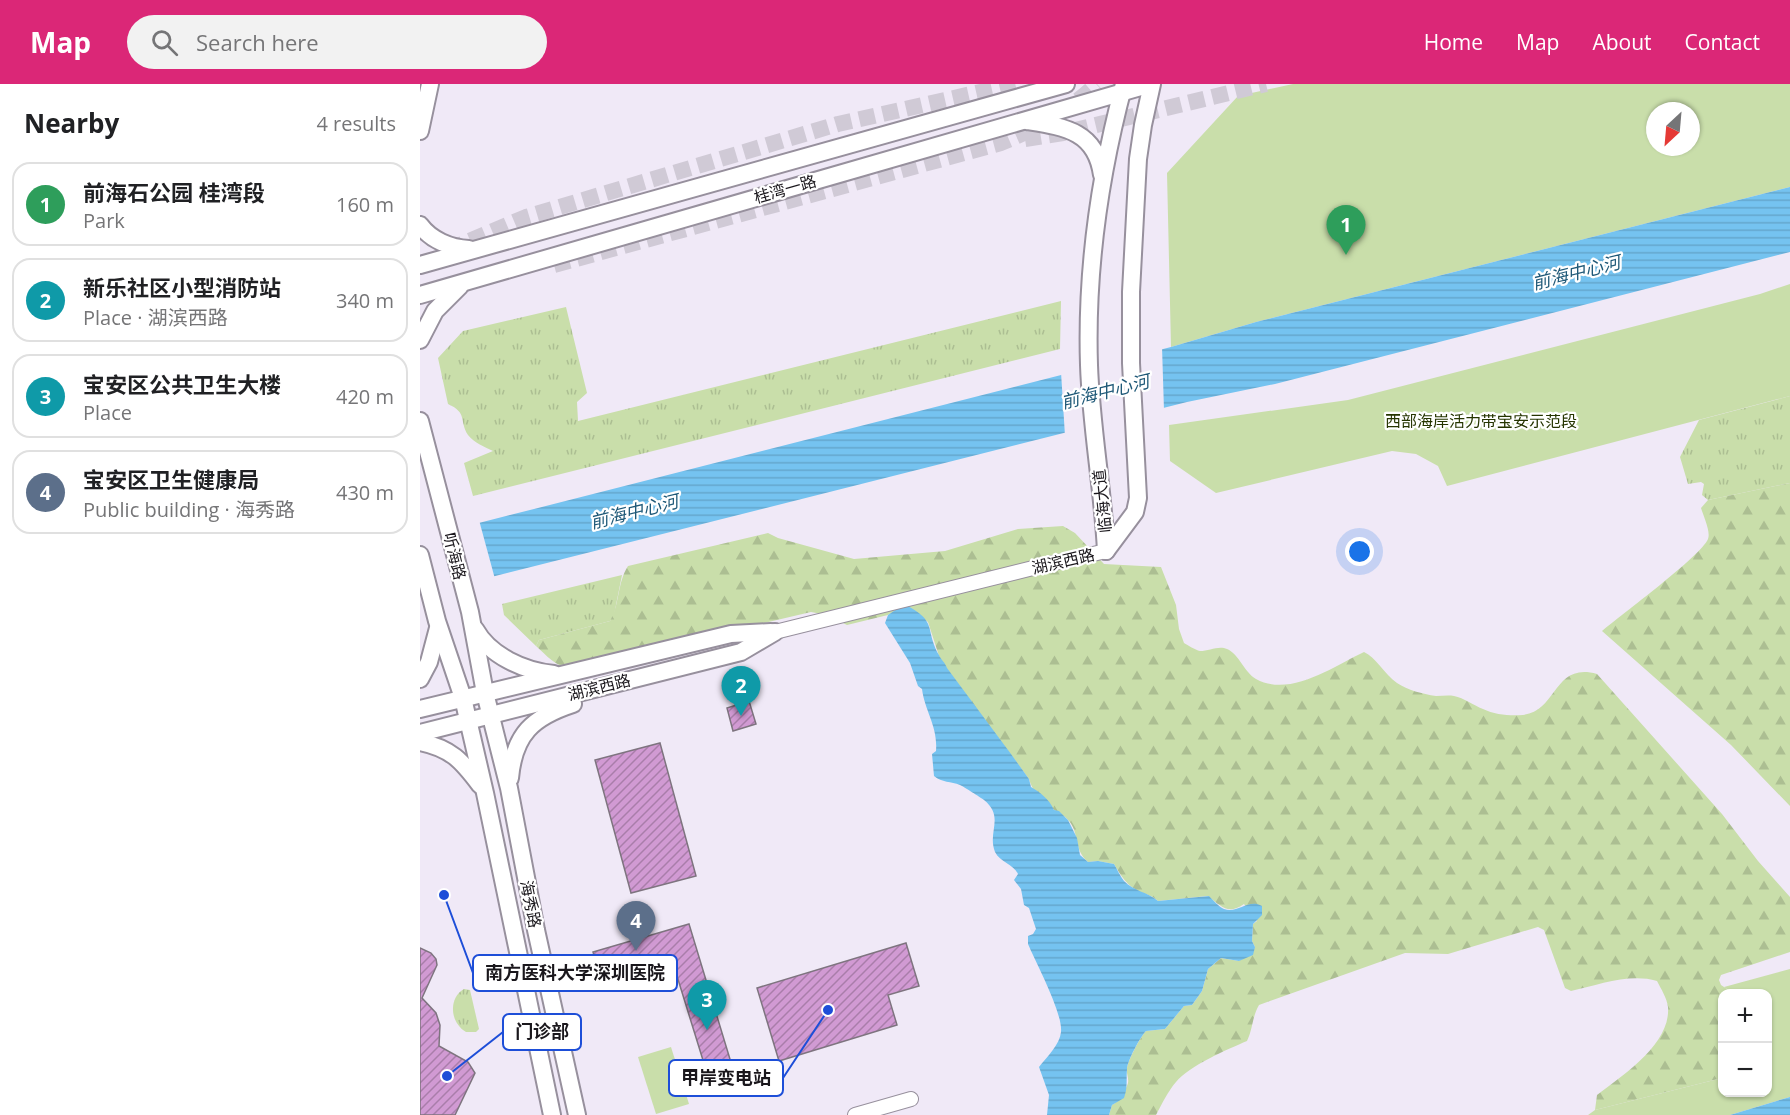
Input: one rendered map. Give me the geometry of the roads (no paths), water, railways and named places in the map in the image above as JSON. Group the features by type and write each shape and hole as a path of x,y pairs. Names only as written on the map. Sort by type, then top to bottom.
{"main road":[{"path":"420,131 429,84"},
{"name":"桂湾一路","path":"420,295 1023,120 1123,88 1152,84"},
{"name":"临海大道","path":"1106,551 1135,512 1138,498 1131,354 1132,245 1138,159 1152,84"},
{"name":"桂湾一路","path":"420,265 1059,85"},
{"name":"临海大道","path":"1106,551 1104,505 1089,366 1089,321 1095,242 1103,183 1123,88"},
{"path":"1023,120 1064,128 1086,140 1100,162 1103,183"},
{"path":"420,225 424,231 439,241 456,247 476,249"},
{"path":"420,340 435,311 468,280"},
{"name":"听海路","path":"420,421 471,618 485,693"},
{"name":"听海路","path":"420,555 438,624 463,698"},
{"path":"471,618 480,637 502,657 530,669 561,675"},
{"path":"420,679 429,662 438,624"},
{"name":"湖滨西路","path":"420,709 731,634 774,632"},
{"name":"湖滨西路","path":"420,733 741,652 774,632"},
{"path":"509,788 514,753 519,741 525,731 539,718 640,676"},
{"name":"海秀路","path":"485,693 509,788 536,930 577,1115"},
{"name":"海秀路","path":"463,698 552,1115"},
{"path":"420,742 445,749 456,756 485,793"},
{"path":"490,816 494,807 501,804 510,807 514,813"}],"street":[{"name":"湖滨西路","path":"774,632 1106,551"},
{"path":"855,1115 911,1099"}],"water":[{"name":"前海中心河","path":"1790,187 1790,252 1275,384 1187,402 420,595 420,538"},
{"path":"904,604 915,610 926,621 940,657 1029,779 1031,787 1050,803 1054,810 1059,811 1068,820 1077,838 1080,855 1088,862 1114,864 1128,884 1158,901 1209,896 1220,907 1229,910 1252,904 1262,906 1262,915 1253,924 1252,941 1255,947 1253,955 1239,961 1221,958 1208,969 1202,991 1192,1005 1184,1006 1165,1029 1146,1031 1140,1038 1128,1066 1124,1098 1112,1105 1109,1115 1047,1115 1049,1095 1039,1067 1056,1046 1061,1032 1054,1001 1028,944 1028,936 1036,929 1029,908 1024,905 1021,889 1014,880 1018,874 995,852 993,838 995,819 990,806 960,785 940,780 934,776 932,754 936,751 935,734 922,689 918,686 910,663 885,623 888,615"},
{"path":"1790,1097 1790,1115 1730,1115"}],"tunnel":[{"path":"448,250 526,217 838,124 1016,84"},
{"path":"554,265 1001,143 1052,118 1075,103 1097,84"},
{"path":"1025,139 1063,133 1266,84"}],"place":[{"name":"前海石公园 桂湾段","path":"1346,255"},
{"name":"新乐社区小型消防站","path":"741,716"},
{"name":"南方医科大学深圳医院","path":"444,895"},
{"name":"宝安区卫生健康局","path":"636,951"},
{"name":"甲岸变电站","path":"828,1010"},
{"name":"宝安区公共卫生大楼","path":"707,1030"},
{"name":"门诊部","path":"447,1076"}],"park label":[{"name":"西部海岸活力带宝安示范段","path":"1481,421"}]}
